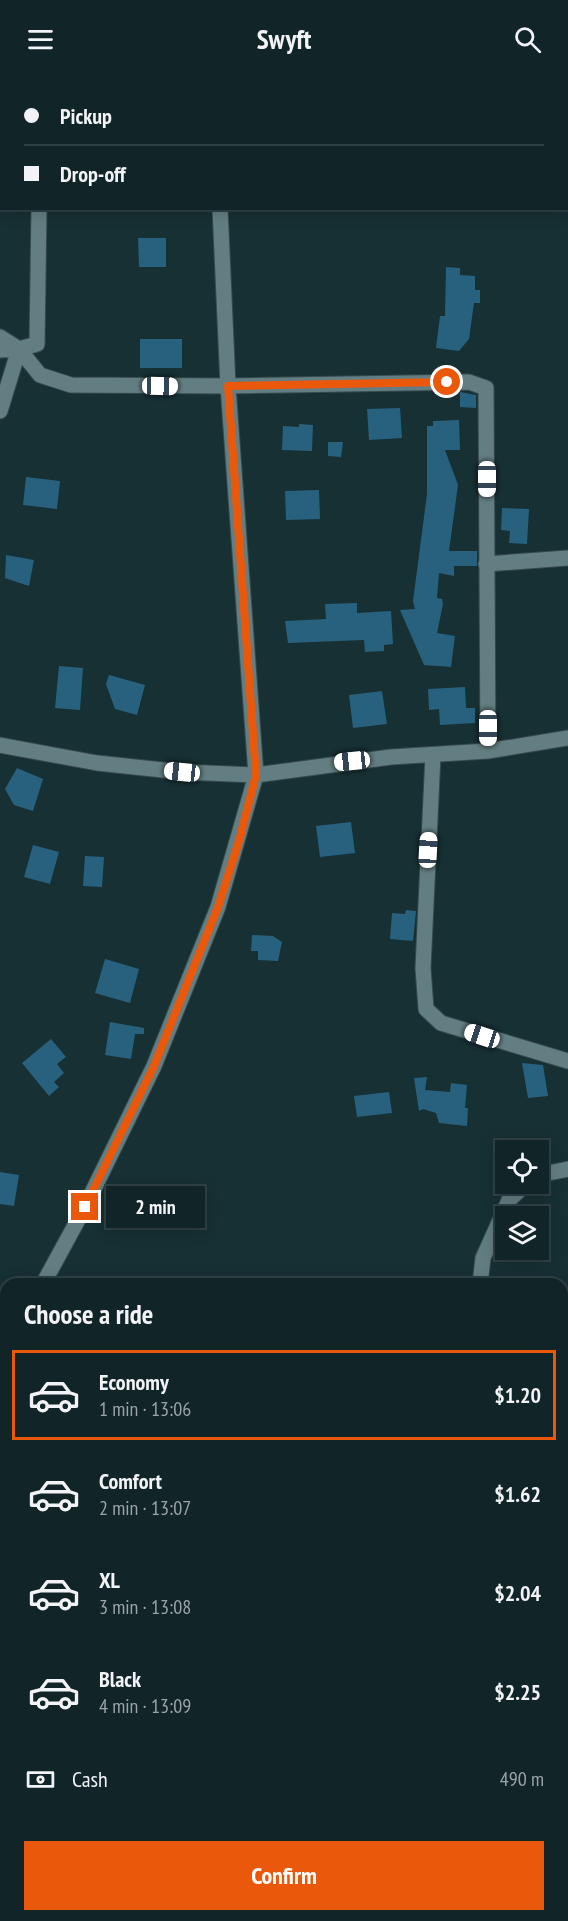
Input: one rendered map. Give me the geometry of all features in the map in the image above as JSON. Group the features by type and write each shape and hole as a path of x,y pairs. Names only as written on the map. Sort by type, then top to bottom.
{"street":[{"path":"0,350 19,349 37,344 39,210"},
{"path":"47,1278 85,1207 154,1066 218,907 239,841 256,775 228,386 220,210"},
{"path":"0,337 19,349 40,375 71,385 228,386 469,382 482,384 488,394 486,564 488,751"},
{"path":"0,411 19,349"},
{"path":"486,564 568,558"},
{"path":"0,745 97,763 182,772 256,775 332,763 488,751 568,738"},
{"path":"433,755 423,968 426,1009 441,1023 568,1061"},
{"path":"549,1173 568,1169"},
{"path":"481,1278 483,1258 509,1200 515,1194"}],"building":[{"path":"138,238 166,238 166,267 139,267"},
{"path":"446,267 460,268 460,275 475,276 475,290 480,290 480,303 474,303 469,339 459,351 436,348 440,316 445,316"},
{"path":"140,339 182,339 182,368 140,368"},
{"path":"460,392 476,395 476,408 460,407"},
{"path":"400,408 402,438 369,440 367,409"},
{"path":"459,420 460,450 445,450 458,485 449,551 477,551 477,566 454,566 454,576 439,573 437,598 442,599 443,604 437,633 455,636 451,667 424,665 400,610 415,609 413,601 427,494 427,426 433,426 433,421"},
{"path":"299,424 313,425 312,451 282,450 283,426 299,427"},
{"path":"328,442 343,442 341,457 328,456"},
{"path":"26,477 60,481 57,509 23,505"},
{"path":"319,490 320,519 286,520 285,491"},
{"path":"502,508 529,509 527,544 509,543 510,531 501,530"},
{"path":"6,555 34,560 29,586 5,578"},
{"path":"357,603 357,613 391,611 393,644 384,645 384,651 365,652 364,640 288,643 285,621 326,619 325,604"},
{"path":"59,666 83,668 80,710 55,708"},
{"path":"109,675 145,685 137,715 115,709 106,684"},
{"path":"465,687 466,708 475,708 475,723 440,725 439,709 429,710 428,689"},
{"path":"382,691 387,724 353,728 349,695"},
{"path":"17,768 43,779 33,811 14,805 5,789"},
{"path":"351,822 355,853 320,857 316,826"},
{"path":"33,845 59,852 50,884 24,877"},
{"path":"85,856 104,857 102,887 83,886"},
{"path":"406,910 416,911 413,941 390,939 392,913 405,914"},
{"path":"252,935 273,936 282,942 278,961 258,960 258,951 251,951"},
{"path":"105,959 139,969 130,1003 95,993"},
{"path":"110,1022 144,1028 144,1034 135,1034 131,1059 105,1055"},
{"path":"51,1039 66,1057 57,1064 64,1073 54,1082 59,1087 49,1096 22,1063"},
{"path":"522,1063 543,1065 548,1096 528,1098"},
{"path":"427,1077 425,1090 450,1092 451,1083 467,1085 465,1108 468,1108 467,1126 439,1123 436,1113 423,1109 419,1111 414,1078"},
{"path":"389,1092 392,1113 357,1117 354,1096"},
{"path":"0,1172 19,1175 14,1206 0,1204"}],"route":[{"path":"85,1207 154,1066 218,907 239,841 256,775 228,386 447,382"}]}
